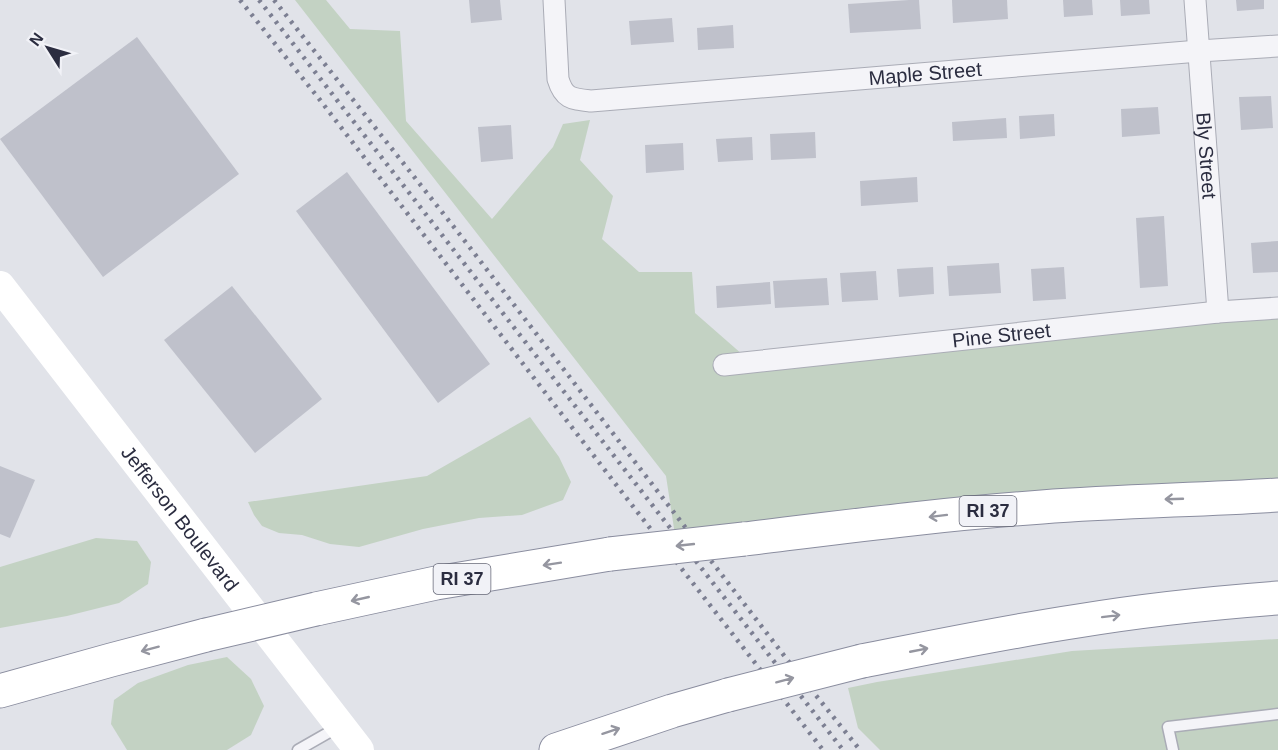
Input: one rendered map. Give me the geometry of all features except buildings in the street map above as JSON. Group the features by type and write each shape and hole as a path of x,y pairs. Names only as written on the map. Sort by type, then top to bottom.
{"highway":[{"path":"1233,498 1278,495"},
{"path":"1233,498 1278,500"},
{"name":"RI 37","path":"0,691 206,635 316,609 436,583 610,554 982,512 1164,499 1233,498"},
{"path":"556,750 672,711 862,661 1080,620 1278,598"}],"main road":[{"name":"Jefferson Boulevard","path":"0,286 359,750"}],"street":[{"name":"Maple Street","path":"554,0 558,79 561,89 570,99 591,101 1278,46"},
{"name":"Bly Street","path":"1195,0 1218,312"},
{"name":"Pine Street","path":"724,365 1218,312 1278,308"}],"lane":[{"path":"1173,750 1168,727 1278,714"},
{"path":"298,750 340,726"}],"green space":[{"path":"295,0 326,0 350,29 400,31 406,121 492,219 553,147 563,124 590,120 580,160 613,196 602,239 639,272 692,272 695,313 743,355 1278,318 1278,497 675,535 666,476"},
{"path":"530,417 559,457 571,482 563,500 522,515 479,518 423,529 359,547 330,544 302,535 279,533 262,526 248,502 427,476"},
{"path":"96,538 137,541 151,562 148,584 119,603 67,616 0,628 0,567"},
{"path":"1278,639 1278,750 880,750 858,728 848,688 1072,651"},
{"path":"227,657 251,679 264,706 251,735 227,750 127,750 111,724 114,700 138,683 188,665"}],"railway":[{"path":"240,0 823,750"},
{"path":"259,0 843,750"},
{"path":"274,0 461,236 789,662 860,750"}]}
